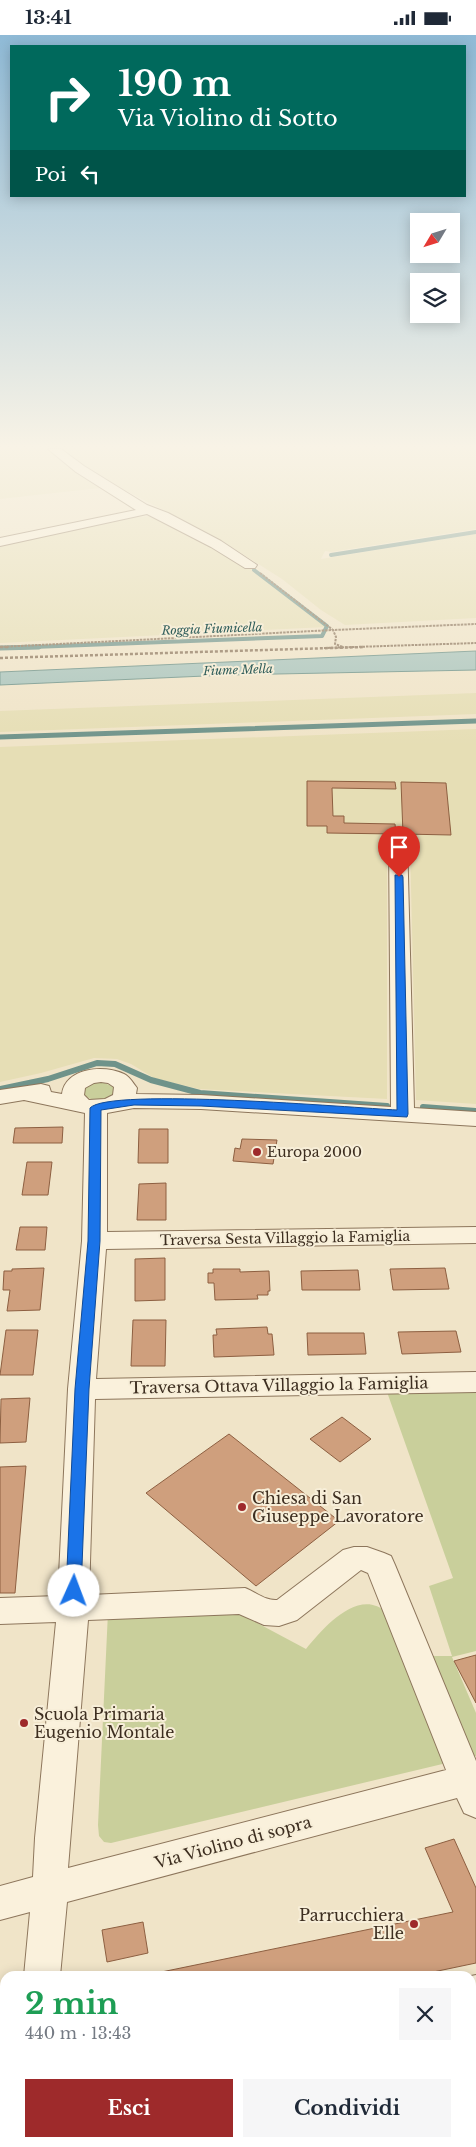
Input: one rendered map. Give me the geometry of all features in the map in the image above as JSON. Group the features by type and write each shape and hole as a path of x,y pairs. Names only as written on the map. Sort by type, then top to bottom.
{"street":[{"path":"222,548 250,565"},
{"path":"398,838 403,1114"},
{"path":"0,1097 26,1094 102,1075 118,1079 152,1093 201,1102"},
{"path":"79,1081 74,1086 73,1096 96,1106 119,1102 126,1093 123,1083 118,1079"},
{"path":"26,1094 96,1106 134,1101 201,1102 476,1119"},
{"path":"42,1971 50,1891 52,1838 73,1609 82,1389 94,1241 96,1106"},
{"name":"Traversa Sesta Villaggio la Famiglia","path":"94,1241 476,1235"},
{"name":"Traversa Ottava Villaggio la Famiglia","path":"82,1389 476,1382"},
{"path":"0,1611 245,1601 259,1612 274,1615 286,1611 354,1559 363,1557 380,1565 473,1787"},
{"name":"Via Violino di sopra","path":"0,1903 473,1787"}],"path":[{"path":"250,565 333,630 336,637 335,644 343,647"},
{"path":"0,647 476,624"},
{"path":"0,658 185,654 476,643"}],"shaded area":[{"path":"0,548 212,548 249,567 327,627 0,643"},
{"path":"232,548 359,548 331,552 325,551 321,559 392,548 476,548 476,618 345,625 321,610 282,579"},
{"path":"476,693 476,714 0,732 0,711"},
{"path":"476,729 476,1104 416,1100 410,844 387,844 387,1099 199,1089 154,1078 131,1064 117,1059 94,1058 0,1082 0,747"}],"green space":[{"path":"102,1082 114,1087 113,1096 94,1100 84,1094 85,1088 92,1083"},
{"path":"387,1392 476,1392 476,1651 452,1657 476,1713 476,1756 111,1843 104,1842 99,1836 98,1825 108,1612 220,1610 246,1617 306,1649 342,1613 365,1604 376,1606 391,1617 414,1656 452,1656 429,1586 453,1578"}],"water":[{"name":"Fiume Mella","path":"476,651 476,670 228,675 0,685 0,672"}],"building":[{"path":"307,781 395,782 396,789 332,788 333,816 344,816 344,823 395,824 396,834 327,833 327,826 307,826"},
{"path":"401,782 446,783 451,835 403,834"},
{"path":"63,1127 62,1143 13,1143 15,1128"},
{"path":"139,1129 168,1129 168,1163 138,1163"},
{"path":"242,1139 277,1140 273,1164 233,1161 235,1148 240,1149"},
{"path":"27,1162 52,1162 48,1195 22,1195"},
{"path":"166,1183 166,1220 137,1220 139,1184"},
{"path":"20,1227 47,1227 45,1250 16,1250"},
{"path":"165,1258 165,1300 135,1301 135,1259"},
{"path":"44,1268 40,1310 7,1311 10,1290 3,1290 4,1271"},
{"path":"445,1268 449,1289 393,1290 390,1269"},
{"path":"213,1269 240,1269 240,1272 269,1271 270,1291 268,1291 268,1295 257,1295 258,1299 215,1300 214,1283 208,1283 208,1273 213,1273"},
{"path":"358,1270 360,1290 302,1290 301,1271"},
{"path":"133,1320 166,1320 165,1366 131,1366"},
{"path":"267,1327 268,1334 272,1334 274,1355 214,1357 213,1335 217,1335 216,1329"},
{"path":"6,1330 38,1330 33,1375 0,1375"},
{"path":"456,1331 461,1352 402,1354 398,1332"},
{"path":"307,1333 364,1333 366,1354 308,1355"},
{"path":"30,1398 26,1442 0,1443 1,1399"},
{"path":"342,1417 371,1439 340,1462 310,1439"},
{"name":"Chiesa di San Giuseppe Lavoratore","path":"229,1434 339,1521 256,1586 146,1493"},
{"path":"26,1466 15,1593 0,1593 0,1467"},
{"path":"476,1655 476,1703 454,1661"},
{"path":"454,1839 476,1888 476,1963 438,1971 166,1971 453,1912 425,1848"},
{"path":"143,1922 148,1953 107,1962 102,1930"}],"waterway":[{"name":"Roggia Fiumicella","path":"331,555 378,548"},
{"name":"Roggia Fiumicella","path":"18,648 322,636 327,626 254,570"},
{"name":"Roggia Fiumicella","path":"18,648 39,647"},
{"name":"Roggia Fiumicella","path":"0,648 18,648"},
{"name":"Roggia Fiumicella","path":"6,648 18,648"},
{"path":"0,737 476,721"},
{"path":"0,1089 48,1079 97,1063 115,1064 151,1080 200,1093 387,1106"},
{"path":"423,1107 476,1111"}],"place":[{"name":"Europa 2000","path":"257,1152"},
{"name":"Chiesa di San Giuseppe Lavoratore","path":"242,1507"},
{"name":"Scuola Primaria Eugenio Montale","path":"24,1723"},
{"name":"Parrucchiera Elle","path":"414,1924"}],"route":[{"path":"74,1591 82,1389 94,1241 96,1108 134,1101 201,1102 403,1114 399,877"}]}
